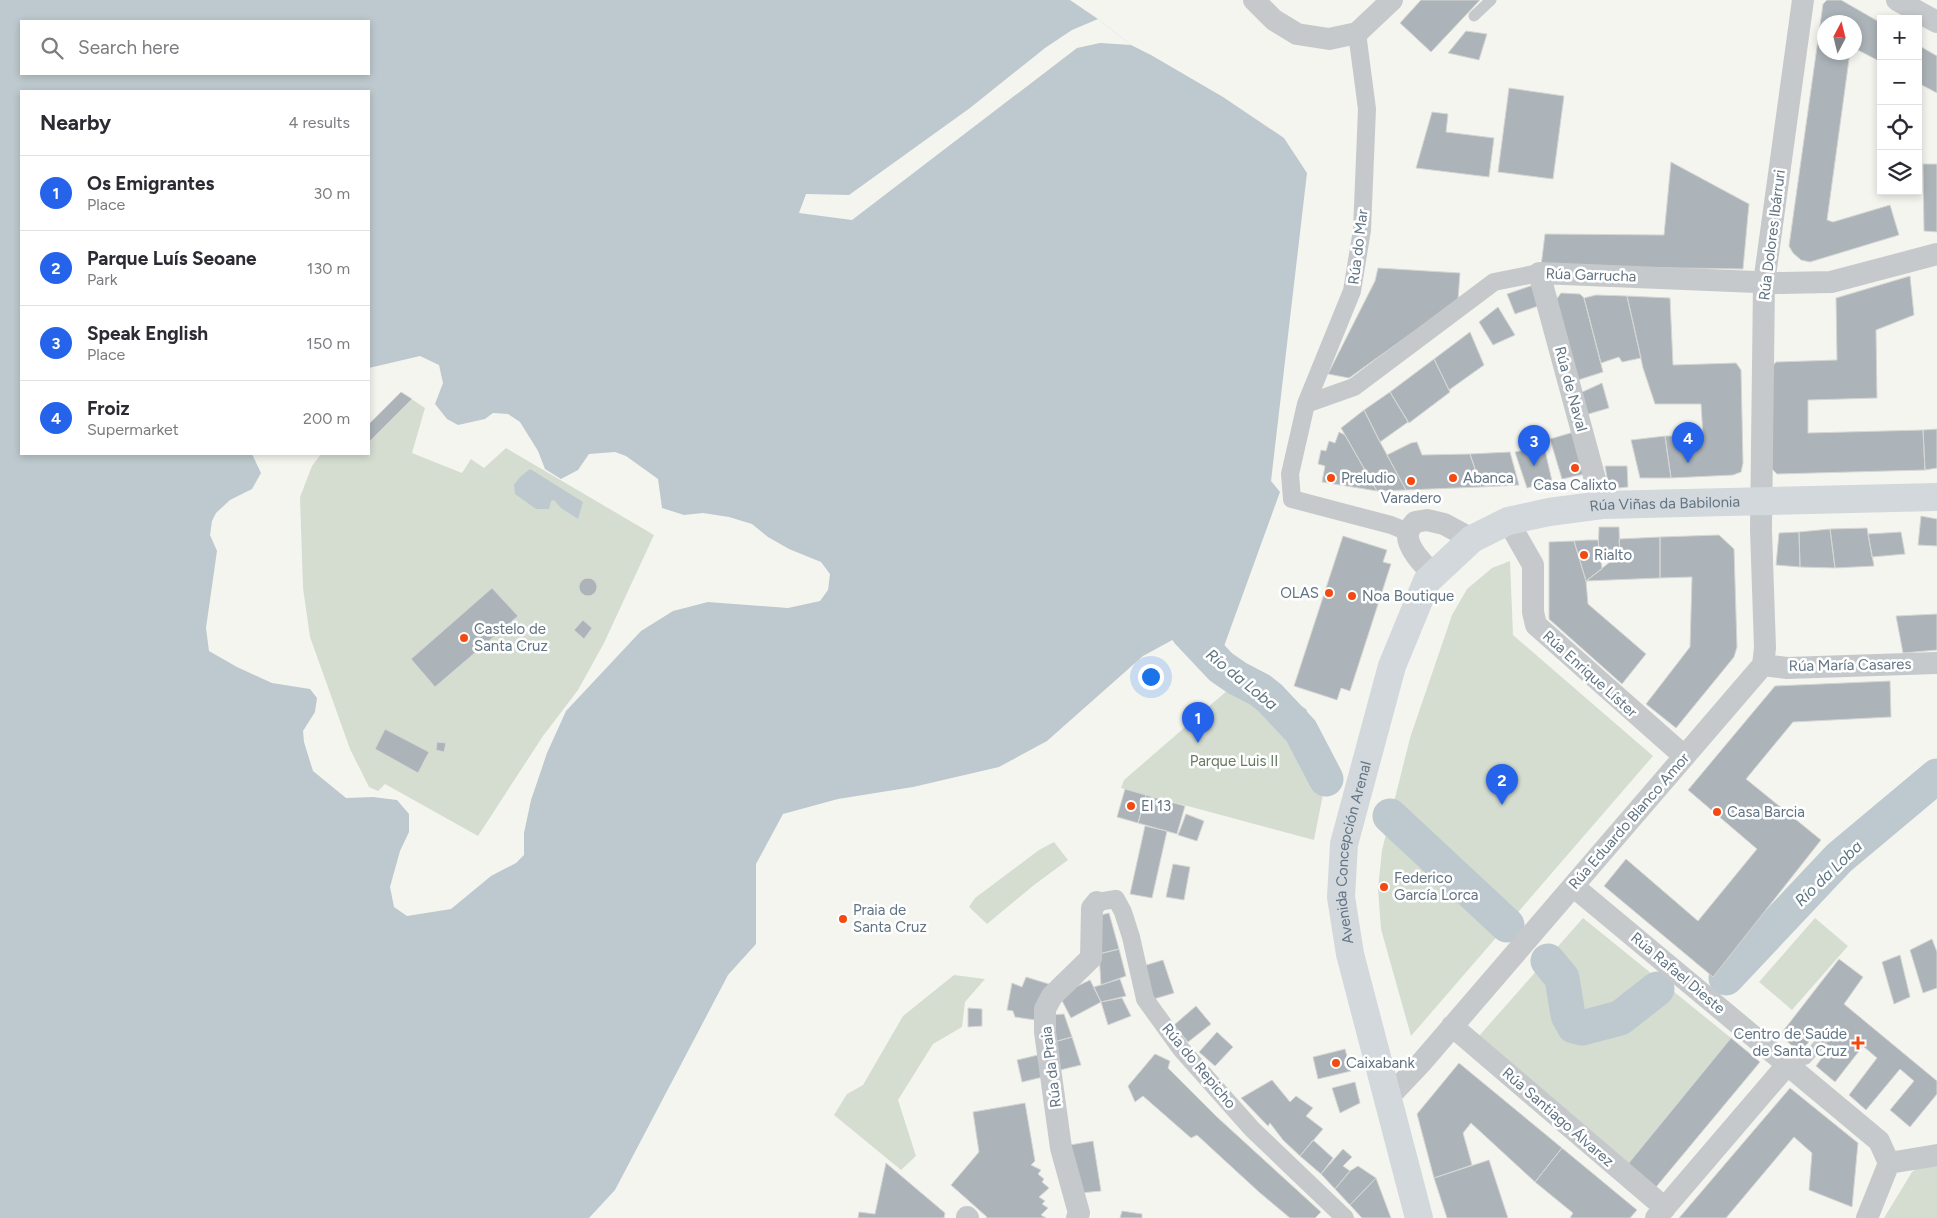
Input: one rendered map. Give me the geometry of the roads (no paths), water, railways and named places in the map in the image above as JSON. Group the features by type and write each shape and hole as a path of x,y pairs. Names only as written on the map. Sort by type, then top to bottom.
{"main road":[{"name":"Rúa Viñas da Babilonia","path":"1472,539 1508,521 1550,512 1602,505 1937,497"},
{"name":"Avenida Concepción Arenal","path":"1419,1218 1350,954 1341,897 1344,844 1392,666 1427,582 1472,539"}],"street":[{"path":"1254,0 1274,20 1297,34 1329,39 1357,33 1392,0"},
{"name":"Rúa Dolores Ibárruri","path":"1761,502 1764,283 1804,0"},
{"path":"1897,0 1937,22"},
{"name":"Rúa do Mar","path":"1357,33 1367,109 1362,230 1352,291 1306,404 1290,474 1292,499 1391,525 1408,532"},
{"name":"Rúa Garrucha","path":"1306,404 1354,386 1494,282 1539,273 1764,283 1831,282 1937,254"},
{"name":"Rúa de Naval","path":"1539,273 1602,505"},
{"path":"1761,502 1765,648 1763,665"},
{"path":"1434,574 1420,562 1409,538 1408,532 1414,522 1427,520 1444,524 1472,539"},
{"name":"Rúa Enrique Líster","path":"1508,521 1533,566 1533,612 1536,625 1684,756"},
{"name":"Rúa María Casares","path":"1763,665 1786,668 1937,663"},
{"name":"Rúa Eduardo Blanco Amor","path":"1387,1100 1574,886 1763,665"},
{"name":"Rúa Rafael Dieste","path":"1574,886 1879,1141 1889,1163"},
{"name":"Rúa do Repicho","path":"1097,902 1116,898 1123,912 1145,999 1181,1049 1252,1129 1345,1218"},
{"name":"Rúa da Praia","path":"1078,1218 1079,1213 1061,1148 1045,1032 1045,1009 1052,996 1091,958 1092,908 1097,902"},
{"name":"Rúa Santiago Álvarez","path":"1452,1026 1660,1213"},
{"path":"1660,1213 1787,1065"},
{"path":"1866,1218 1889,1163 1937,1155"}],"lane":[{"path":"1474,16 1491,0"},
{"path":"1787,1065 1806,1059 1822,1040"}],"waterway":[{"name":"Río da Loba","path":"1188,632 1221,667 1260,690 1301,731 1326,779"},
{"name":"Río da Loba","path":"1726,978 1839,858 1937,776"},
{"name":"Río da Loba","path":"1390,816 1507,925"},
{"name":"Río da Loba","path":"1548,961 1562,978 1568,1015 1574,1026 1582,1028 1620,1018 1657,989"}],"place":[{"name":"Froiz","path":"1688,463"},
{"name":"Speak English","path":"1534,466"},
{"name":"Casa Calixto","path":"1575,468"},
{"name":"Preludio","path":"1331,478"},
{"name":"Abanca","path":"1453,478"},
{"name":"Varadero","path":"1411,481"},
{"name":"Rialto","path":"1584,555"},
{"name":"OLAS","path":"1329,593"},
{"name":"Noa Boutique","path":"1352,596"},
{"name":"Castelo de Santa Cruz","path":"464,638"},
{"name":"Os Emigrantes","path":"1198,743"},
{"name":"Parque Luís Seoane","path":"1502,805"},
{"name":"El 13","path":"1131,806"},
{"name":"Casa Barcia","path":"1717,812"},
{"name":"Federico García Lorca","path":"1384,887"},
{"name":"Praia de Santa Cruz","path":"843,919"},
{"name":"Centro de Saúde de Santa Cruz","path":"1858,1043"},
{"name":"Caixabank","path":"1336,1063"}],"park label":[{"name":"Parque Luis II","path":"1234,761"}]}
